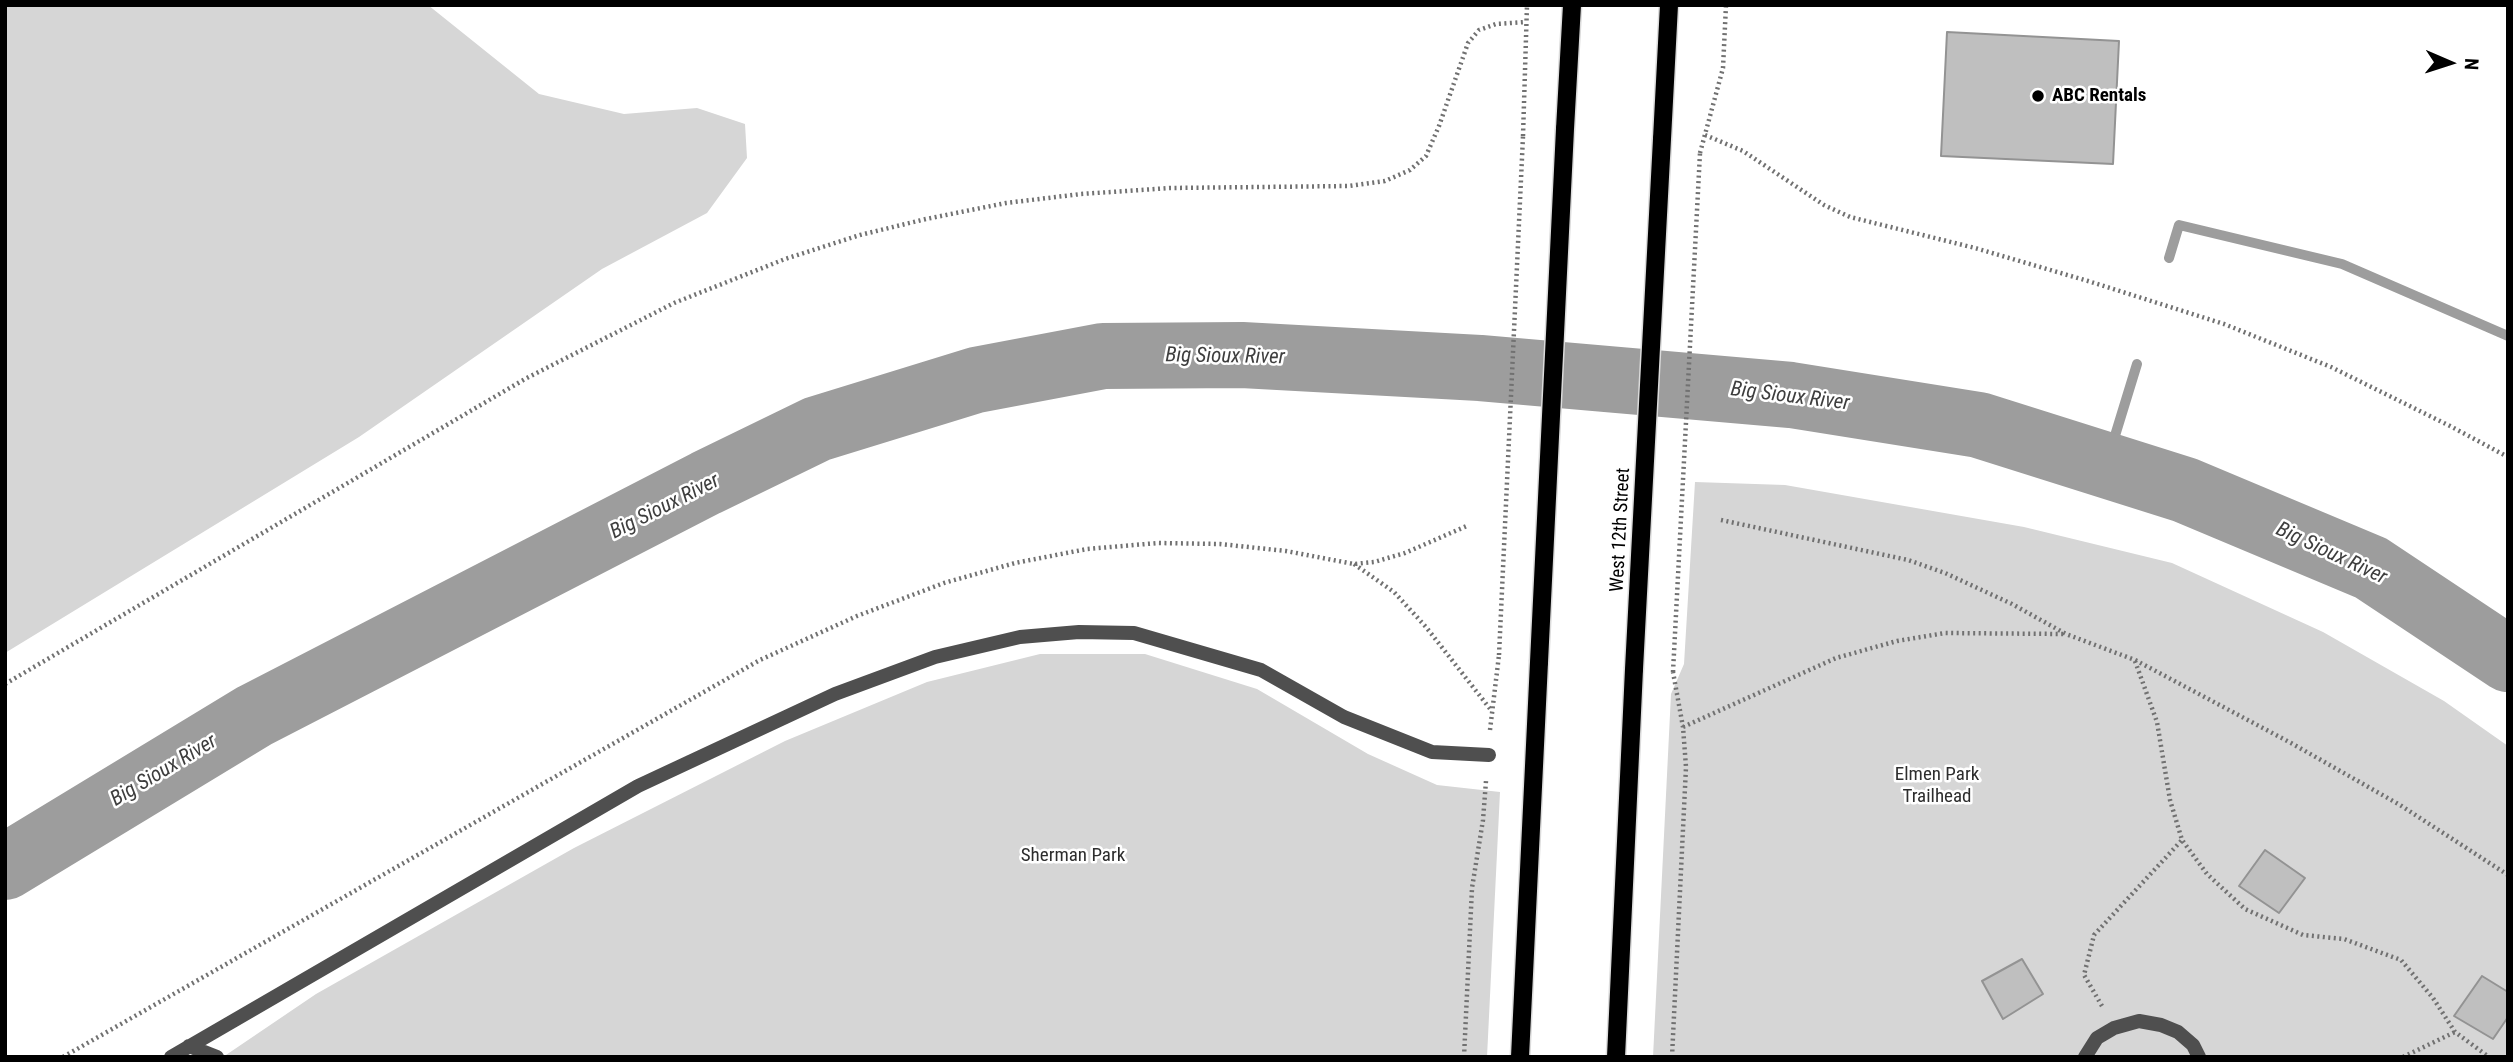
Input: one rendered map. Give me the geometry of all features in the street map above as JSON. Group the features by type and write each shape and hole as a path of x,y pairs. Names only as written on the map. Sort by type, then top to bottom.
{"main road":[{"path":"1520,1057 1572,5"},
{"name":"West 12th Street","path":"1616,1057 1669,5"}],"lane":[{"path":"171,1057 638,786 835,694 935,657 1020,637 1079,632 1134,633 1261,670 1344,717 1432,752 1489,755"},
{"path":"2085,1057 2098,1038 2114,1028 2139,1021 2161,1025 2178,1032 2193,1045 2199,1057"},
{"path":"188,1046 217,1057"}],"path":[{"path":"1464,1057 1472,888 1483,820 1499,655 1527,5"},
{"path":"1672,1057 1686,767 1683,727 1673,672 1700,153 1723,68 1726,5"},
{"path":"5,684 525,379 674,303 786,258 860,234 1006,203 1081,194 1170,188 1349,186 1385,181 1410,170 1426,156 1468,43 1479,30 1496,24 1526,22"},
{"path":"1705,135 1743,151 1824,205 1850,218 2000,256 2224,324 2331,367 2508,457"},
{"path":"1721,520 1908,560 1945,573 2012,604 2066,634 2135,660 2291,743 2400,805 2508,875"},
{"path":"1469,525 1405,553 1374,562 1354,564 1394,592 1426,627 1492,710"},
{"path":"1683,727 1836,658 1897,641 1945,633 2066,634"},
{"path":"2135,660 2157,722 2170,800 2182,840 2207,874 2245,909 2303,935 2344,939 2401,960 2434,998 2455,1032 2490,1057"},
{"path":"2114,1028 2084,975 2094,935 2182,840"},
{"path":"2403,1057 2455,1032"}],"green space":[{"path":"5,5 428,5 539,94 624,114 697,108 745,124 747,158 707,213 602,269 359,437 5,653"},
{"name":"Elmen Park Trailhead","path":"1695,482 1785,485 2024,527 2172,563 2323,632 2444,701 2508,746 2508,1057 1653,1057 1671,694 1684,664"},
{"name":"Sherman Park","path":"1040,654 1145,654 1257,689 1368,754 1437,785 1500,792 1487,1057 223,1057 316,994 574,848 785,741 927,682"}],"building":[{"path":"1947,32 2119,41 2113,164 1941,156"},
{"path":"2265,850 2305,878 2279,913 2239,886"},
{"path":"2022,959 2043,994 2003,1019 1982,981"},
{"path":"2482,976 2508,992 2508,1017 2493,1039 2454,1016"}],"waterway":[{"path":"2169,258 2179,225 2342,264 2508,336"},
{"name":"Big Sioux River","path":"5,867 254,716 706,483 817,429 976,380 1103,356 1242,355 1480,368 1791,395 1979,425 2185,490 2371,568 2508,659"},
{"path":"2106,465 2137,364"}],"place":[{"name":"ABC Rentals","path":"2038,96"}]}
